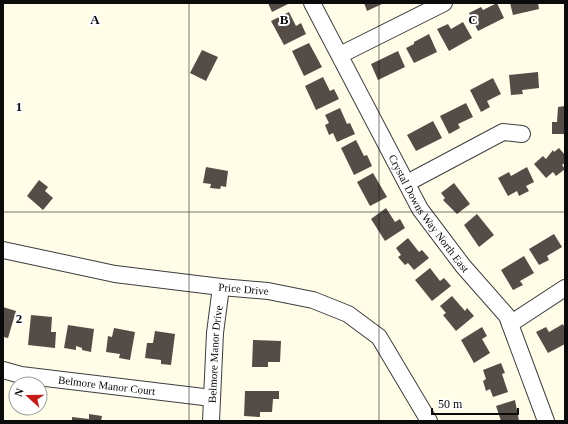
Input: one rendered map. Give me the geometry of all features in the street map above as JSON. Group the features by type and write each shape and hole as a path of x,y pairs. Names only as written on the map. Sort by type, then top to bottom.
{"street":[{"name":"Crystal Downs Way North East","path":"312,3 420,209 463,266 506,316 546,421"},
{"path":"340,55 434,5"},
{"path":"407,183 502,132 522,134"},
{"name":"Price Drive","path":"3,250 115,274 221,288 268,291 313,300 348,314 379,337 428,421"},
{"name":"Belmore Manor Drive","path":"210,421 216,333 221,288"},
{"path":"510,324 565,288"},
{"name":"Belmore Manor Court","path":"3,370 21,375 212,398"}],"building":[{"path":"268,3 290,3 272,12"},
{"path":"364,3 384,3 367,11"},
{"path":"497,3 504,18 478,31 469,13 481,7 483,10"},
{"path":"510,3 538,3 539,9 513,15"},
{"path":"289,12 296,26 301,23 306,34 284,45 271,21"},
{"path":"463,22 472,38 449,51 437,29 448,24 451,29"},
{"path":"429,34 437,52 414,63 406,48"},
{"path":"309,43 322,67 304,76 292,51"},
{"path":"202,50 218,57 206,81 190,73"},
{"path":"398,51 405,67 378,80 371,64"},
{"path":"538,72 539,88 522,90 523,94 511,95 509,75"},
{"path":"323,77 330,91 334,89 339,99 316,110 305,86"},
{"path":"493,78 501,94 487,101 490,107 481,112 470,90"},
{"path":"466,103 473,117 458,124 460,128 449,134 440,116"},
{"path":"565,106 565,134 552,134 552,122 557,122 558,107"},
{"path":"340,108 347,124 350,123 355,134 337,142 333,133 329,135 325,125 329,123 325,115"},
{"path":"433,121 442,138 416,151 407,135"},
{"path":"356,140 364,156 367,155 372,166 354,175 341,148"},
{"path":"559,148 565,155 565,163 562,165 565,169 556,176 553,172 546,178 534,164 543,156 546,159 553,150 554,152"},
{"path":"206,167 228,171 226,187 221,186 220,189 210,188 211,184 203,183"},
{"path":"527,167 534,182 526,186 529,191 519,196 517,191 508,196 498,178 509,172 511,176"},
{"path":"373,173 387,197 370,206 357,182"},
{"path":"39,180 48,187 45,191 53,198 43,210 27,196"},
{"path":"454,183 470,204 457,214 443,200 445,198 441,193"},
{"path":"386,208 395,222 400,219 405,228 385,241 371,219"},
{"path":"477,214 494,235 479,247 464,225"},
{"path":"554,234 562,247 547,256 549,260 539,265 529,249"},
{"path":"408,238 419,252 422,250 429,258 414,270 408,263 405,265 398,257 401,255 396,248"},
{"path":"524,256 534,273 520,281 523,285 513,290 501,270"},
{"path":"430,268 440,281 444,278 451,286 432,301 415,280"},
{"path":"452,296 465,311 467,308 474,316 456,331 443,315 446,313 440,306"},
{"path":"3,307 16,311 8,338 3,337"},
{"path":"31,315 52,317 51,332 56,332 55,348 28,345"},
{"path":"563,324 565,329 565,344 548,353 536,332 546,327 549,332"},
{"path":"68,325 94,329 91,352 82,350 82,348 76,346 76,350 64,348"},
{"path":"482,327 487,336 482,339 490,353 474,363 461,340"},
{"path":"114,328 135,332 130,360 119,358 120,354 106,352 108,336 112,337"},
{"path":"155,331 175,334 171,365 161,364 161,360 145,358 147,343 153,343"},
{"path":"253,340 281,341 280,362 268,362 268,367 252,367"},
{"path":"501,363 505,373 502,374 508,392 493,397 490,389 486,391 483,381 486,379 483,370"},
{"path":"245,391 279,391 279,399 273,399 272,412 260,412 260,417 244,416"},
{"path":"515,400 519,421 501,421 496,406"},
{"path":"89,414 102,416 101,421 72,421 72,417 89,419"}]}
